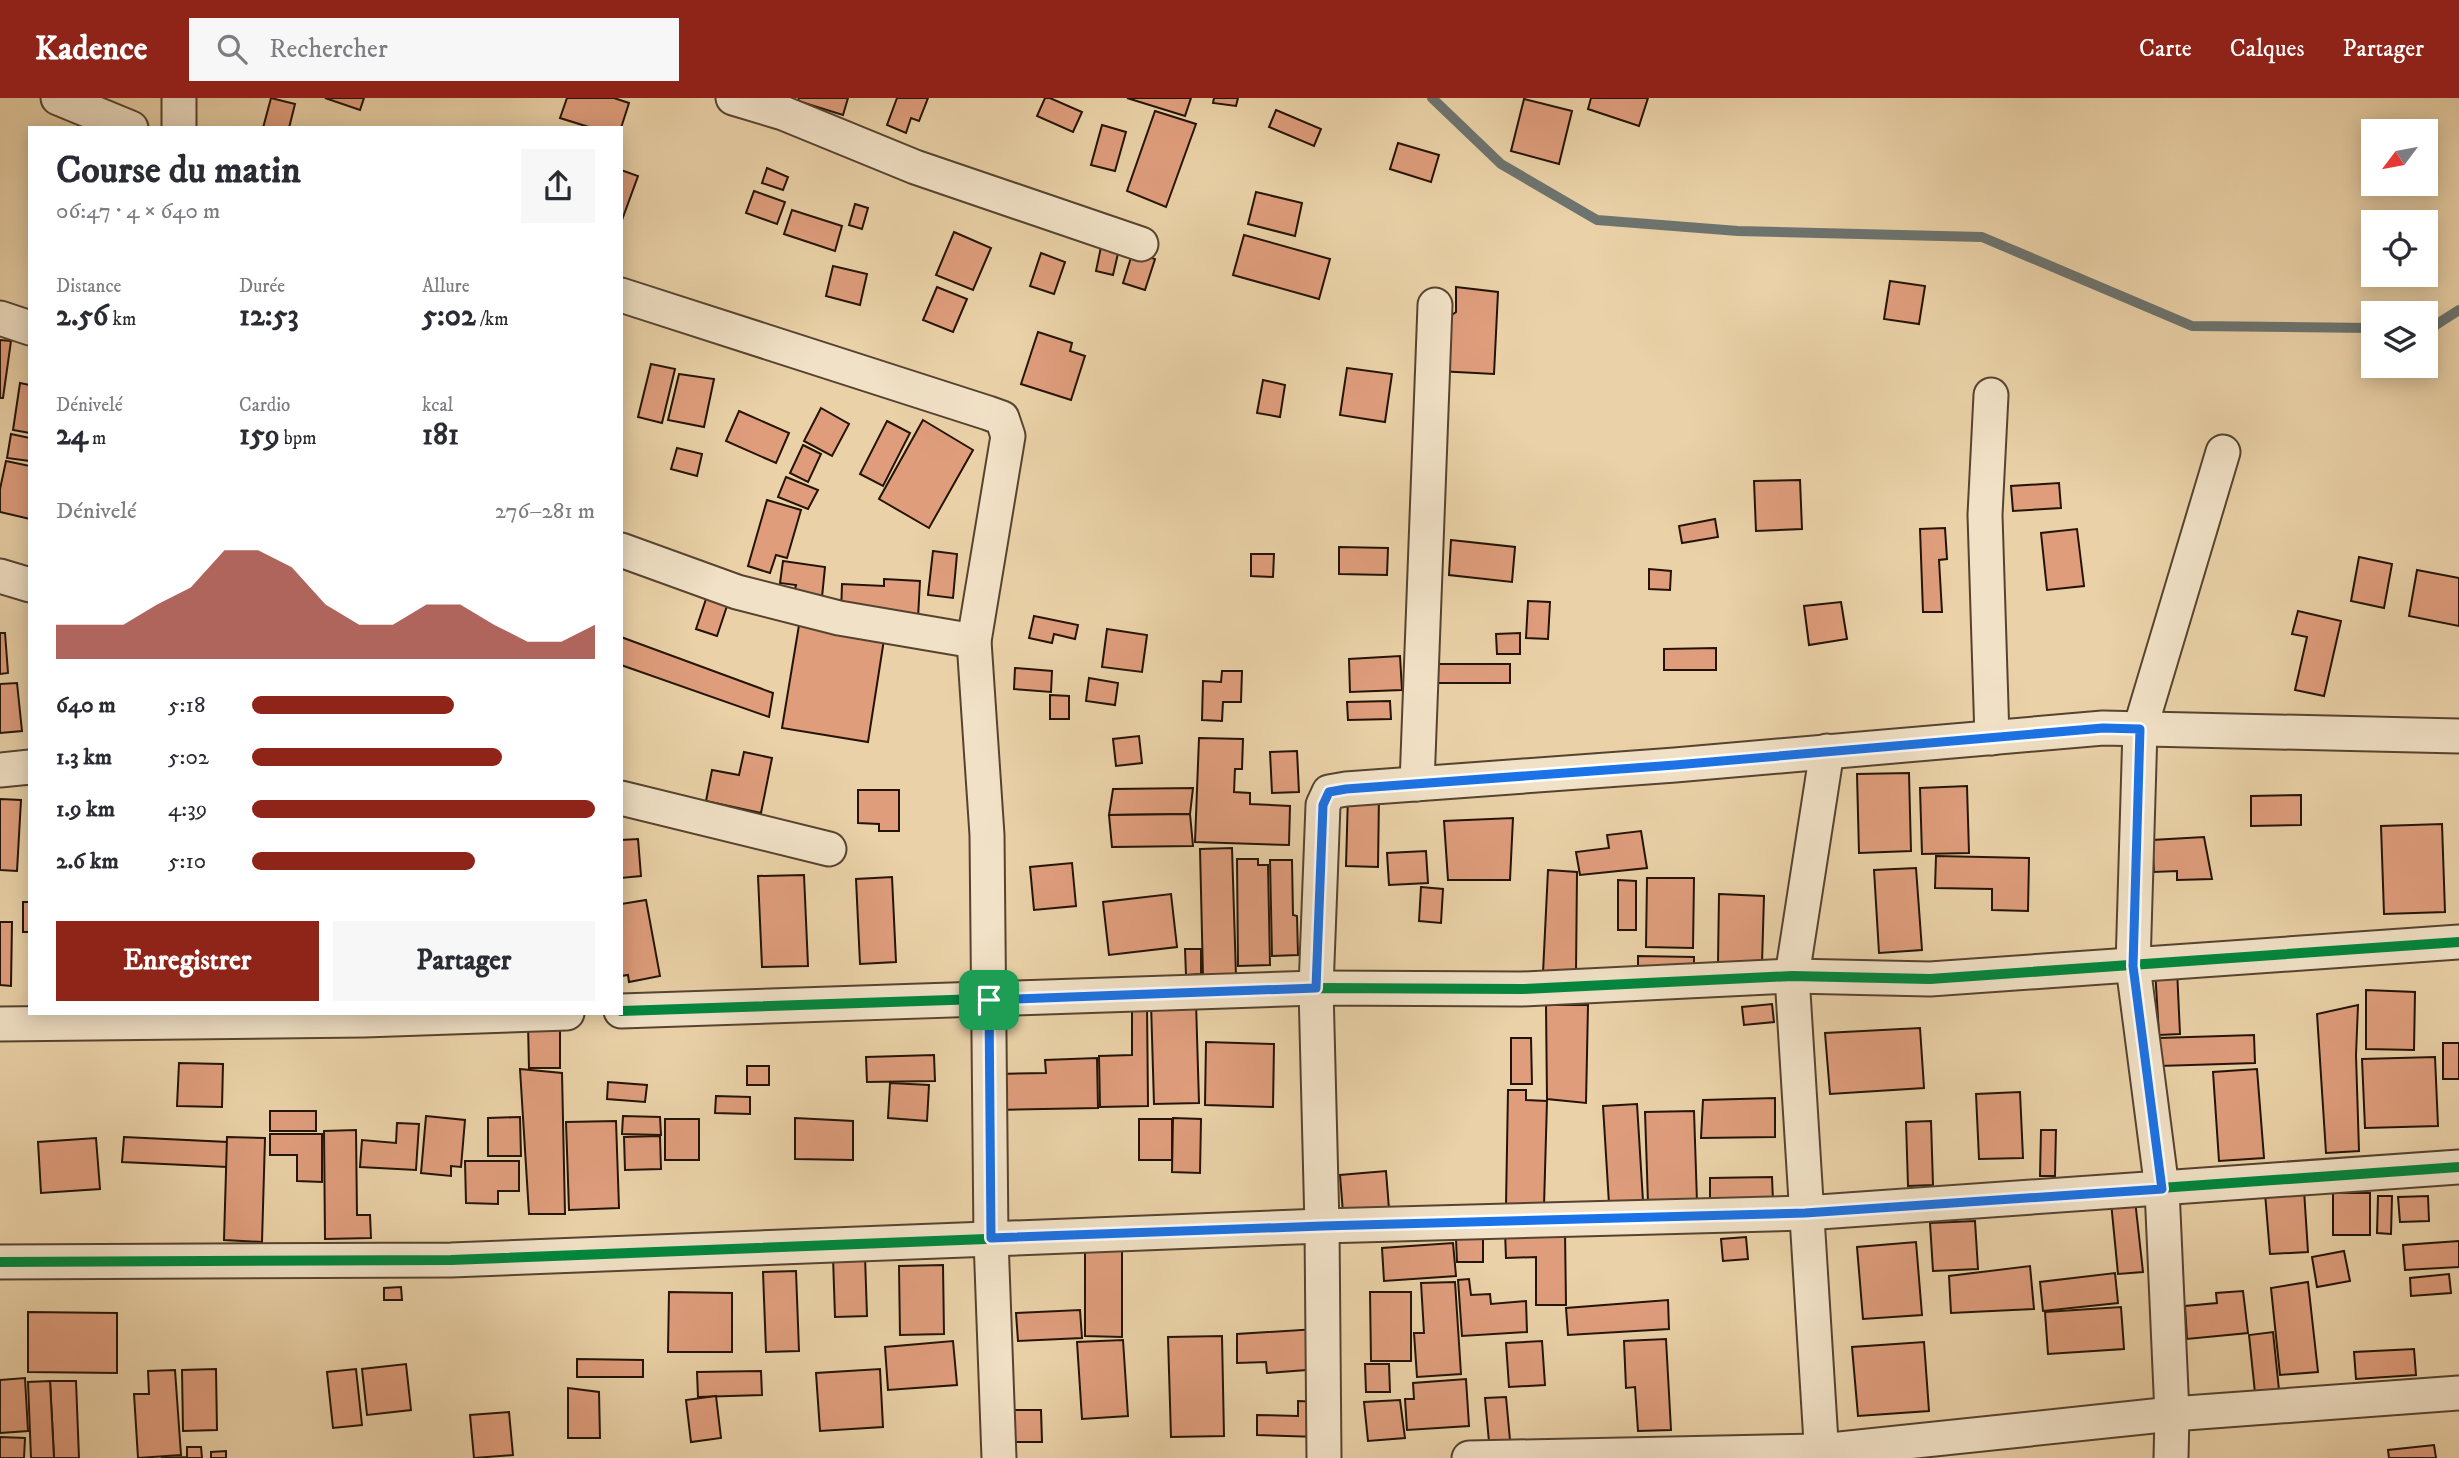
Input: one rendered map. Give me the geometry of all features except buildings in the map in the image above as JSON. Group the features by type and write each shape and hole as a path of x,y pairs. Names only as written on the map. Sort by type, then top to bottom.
{"street":[{"path":"58,98 126,126"},
{"path":"179,98 179,126"},
{"path":"733,98 783,113 915,167 1141,244"},
{"path":"623,296 1002,418 1008,436 974,641 987,835 991,1238 999,1458"},
{"path":"1417,784 1435,305"},
{"path":"0,318 28,327"},
{"path":"1991,395 1985,515 1992,738"},
{"path":"2171,1458 2172,1414 2162,1189 2133,966 2140,729 2223,452"},
{"path":"623,551 737,592 839,618 974,641"},
{"path":"0,576 28,584"},
{"path":"1324,1458 1316,988 1323,805 1329,792 2103,728 2459,736"},
{"path":"1821,1454 1792,976 1827,751"},
{"path":"0,770 28,767"},
{"path":"623,798 829,849"},
{"path":"623,1012 1316,988 1522,989 1792,976 1930,979 2459,942"},
{"path":"0,1024 109,1019 453,1015"},
{"path":"0,1262 451,1259 1322,1226 1805,1213 2459,1167"},
{"path":"1469,1458 1821,1454 2172,1414 2459,1393"}],"waterway":[{"path":"1432,98 1501,164 1597,220 1738,231 1982,237 2192,326 2361,328"},
{"path":"2438,324 2459,310"}],"cycle path":[{"path":"623,1011 1316,988 1522,989 1792,976 1930,979 2459,942"},
{"path":"0,1262 451,1260 1322,1226 1805,1213 2459,1167"}],"route":[{"path":"2103,728 2140,729 2133,966 2162,1189 1805,1213 991,1238 989,1000 1316,988 1323,805 1329,792 2103,728"}]}
